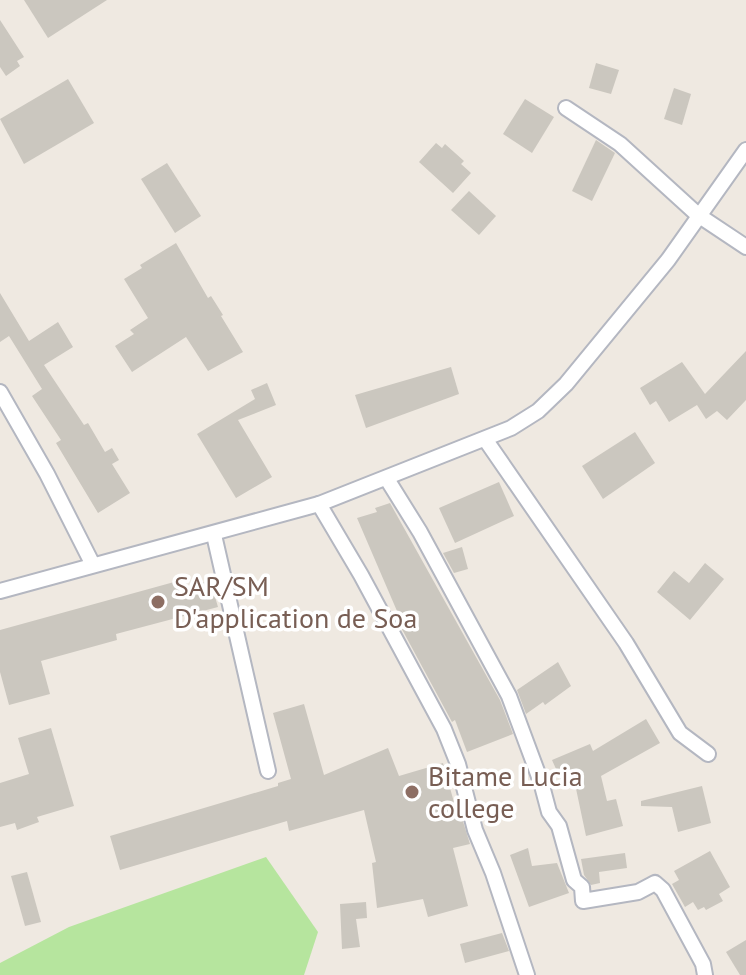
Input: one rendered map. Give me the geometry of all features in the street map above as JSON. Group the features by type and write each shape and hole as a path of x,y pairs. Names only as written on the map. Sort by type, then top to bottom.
{"street":[{"path":"566,108 636,156 698,215 746,247"},
{"path":"0,591 319,504 511,428 538,411 566,384 668,260 746,150"},
{"path":"0,392 47,474 93,565"},
{"path":"485,439 626,643 680,733 708,754"},
{"path":"387,479 509,696 549,812 559,826 574,880 582,887 583,901 638,892 655,883 663,890 690,939 705,975"},
{"path":"319,504 444,729 458,764 475,830 493,873 527,975"},
{"path":"214,535 268,771"}],"green space":[{"path":"266,857 318,932 304,975 0,975 0,963 69,927"}],"building":[{"path":"24,0 107,0 48,38"},
{"path":"0,20 24,57 17,61 20,66 6,76 0,67"},
{"path":"596,63 619,70 611,94 589,88"},
{"path":"68,79 94,123 24,164 0,119"},
{"path":"674,88 691,94 682,125 664,119"},
{"path":"525,99 554,117 532,153 503,134"},
{"path":"596,140 615,153 592,201 572,191"},
{"path":"436,143 442,148 445,144 464,161 461,164 471,173 453,193 419,162"},
{"path":"167,163 201,216 175,233 141,179"},
{"path":"469,191 496,216 479,235 451,210"},
{"path":"176,243 243,352 208,371 186,337 132,372 115,346 134,334 130,330 148,318 124,279 142,268 140,265"},
{"path":"0,293 29,341 58,322 73,347 44,365 84,425 88,423 105,452 112,448 119,460 112,464 130,493 98,513 56,443 61,440 32,396 42,389 9,336 0,342"},
{"path":"746,351 746,400 727,420 717,411 706,419 697,405 669,422 656,401 650,405 640,388 682,362 705,394"},
{"path":"451,367 459,394 366,428 355,395"},
{"path":"267,383 276,405 238,420 272,477 236,498 197,434 255,399 251,390"},
{"path":"635,432 655,463 603,499 582,466"},
{"path":"499,482 514,516 455,543 439,508"},
{"path":"390,503 500,700 513,734 467,752 455,720 452,722 397,620 400,618 357,518 377,512 375,508"},
{"path":"462,547 468,569 454,573 443,553"},
{"path":"705,563 724,579 690,620 657,592 674,571 689,583"},
{"path":"185,579 188,587 210,580 218,607 116,634 117,640 41,661 50,694 9,705 0,672 0,630"},
{"path":"558,662 571,686 526,714 517,690"},
{"path":"304,704 324,775 388,748 399,776 443,763 457,813 460,812 470,844 453,848 468,906 428,917 423,899 377,908 372,863 376,862 364,810 289,831 287,821 120,870 110,836 278,786 278,783 291,779 273,713"},
{"path":"646,719 660,743 601,776 607,801 616,799 623,826 586,836 575,784 565,789 552,760 590,744 593,751"},
{"path":"51,728 74,806 37,817 39,822 17,830 15,823 0,827 0,783 29,774 18,738"},
{"path":"702,786 711,823 678,832 672,807 641,806 641,801"},
{"path":"528,848 532,866 557,863 569,893 529,907 510,855"},
{"path":"710,851 730,887 719,894 723,901 706,910 704,907 698,910 693,902 685,907 672,884 679,880 674,871"},
{"path":"625,853 627,868 599,872 600,883 591,885 584,875 581,859"},
{"path":"27,872 41,922 25,926 11,876"},
{"path":"366,902 367,918 356,919 360,947 342,949 340,904"},
{"path":"502,933 509,951 465,963 460,944"},
{"path":"746,940 746,975 740,975 726,952"}],"place":[{"name":"SAR/SM D'application de Soa","path":"158,602"},
{"name":"Bitame Lucia college","path":"412,792"}]}
